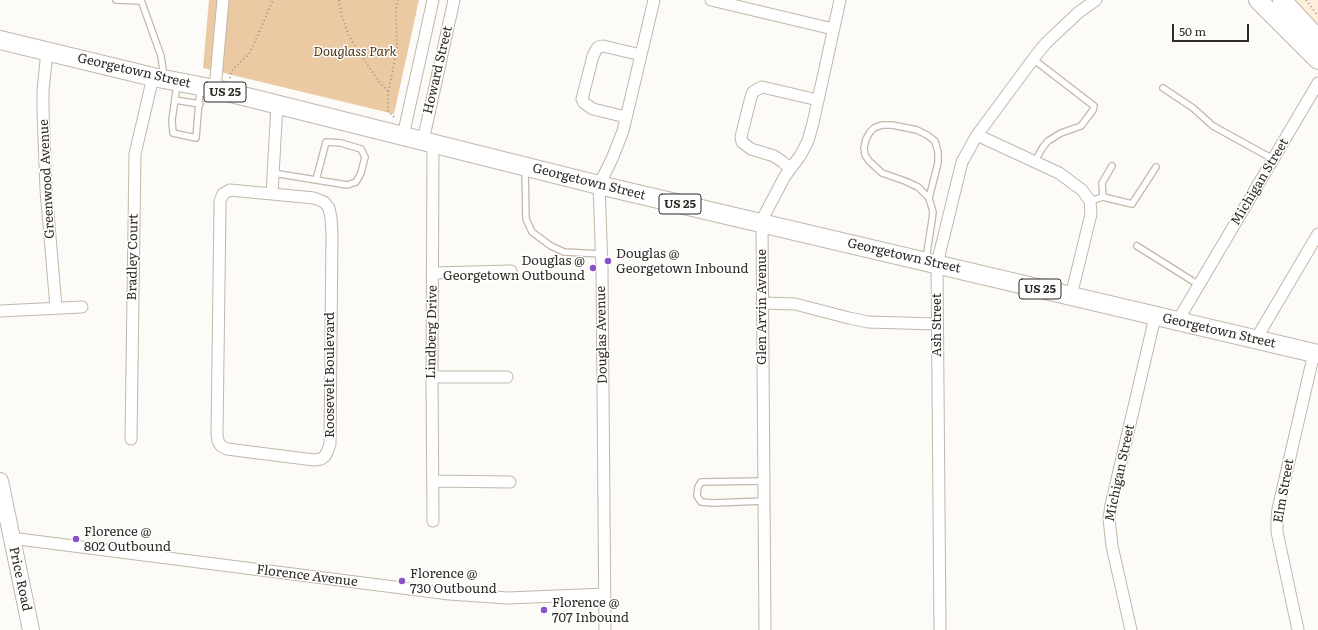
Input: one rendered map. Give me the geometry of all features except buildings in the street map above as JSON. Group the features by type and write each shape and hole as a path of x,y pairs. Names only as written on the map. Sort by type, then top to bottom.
{"main road":[{"path":"1258,0 1318,60"},
{"path":"1282,0 1318,39"},
{"name":"Georgetown Street","path":"0,40 165,80 277,104 599,185 1316,354"}],"street":[{"path":"208,88 223,0"},
{"name":"Howard Street","path":"403,136 433,0"},
{"name":"Howard Street","path":"428,142 454,0"},
{"name":"Douglas Avenue","path":"605,630 599,185 617,147 626,117 654,0"},
{"path":"711,0 737,3 833,29"},
{"name":"Glen Arvin Avenue","path":"765,630 762,223 765,214 785,176 800,156 808,141 840,0"},
{"name":"Ash Street","path":"940,630 937,324 931,263 962,162 977,136 1046,43 1081,4 1096,0"},
{"path":"626,117 592,109 584,103 582,99 592,56 598,47 603,46 641,55"},
{"name":"Greenwood Avenue","path":"47,51 43,91 43,124 46,190 56,307"},
{"name":"Bradley Court","path":"131,439 134,154 165,80"},
{"name":"Michigan Street","path":"1177,322 1318,83"},
{"path":"790,169 774,156 751,149 742,142 741,137 753,92 762,87 818,100"},
{"path":"272,194 277,104"},
{"path":"977,136 1035,161 1064,176 1082,190 1090,201 1091,214 1070,296"},
{"name":"Lindberg Drive","path":"428,142 433,273 433,521"},
{"name":"Roosevelt Boulevard","path":"230,190 272,194 314,198 324,202 329,208 332,218 330,444 325,456 321,459 314,460 227,449 218,441 220,201 223,194 230,190"},
{"path":"1256,339 1318,234"},
{"path":"433,273 511,271"},
{"path":"762,303 795,304 868,322 937,324"},
{"path":"0,311 56,307 82,307"},
{"name":"Michigan Street","path":"1131,630 1112,546 1109,519 1155,317"},
{"name":"Elm Street","path":"1298,630 1278,532 1277,520 1280,501 1316,354"},
{"path":"432,377 507,377"},
{"name":"Price Road","path":"0,481 31,630"},
{"path":"433,481 510,482"},
{"name":"Florence Avenue","path":"11,538 449,594 508,598 605,594"}],"lane":[{"path":"116,0 141,1 161,56 165,80 175,100 172,120 173,133 196,138 200,104 208,88"},
{"path":"1033,59 1094,106 1093,110 1081,126 1062,132 1048,141 1043,146 1035,161"},
{"path":"1163,88 1193,108 1213,126 1273,159"},
{"path":"175,100 200,104"},
{"path":"929,198 938,164 938,152 935,141 917,130 892,125 882,125 874,128 866,139 864,148 865,155 869,161 882,172 905,180 918,187 929,198 933,212 931,263"},
{"path":"273,173 316,180 347,185 356,182 361,173 365,157 361,149 341,142 326,142 316,180"},
{"path":"525,166 526,219 532,232 550,246 564,252 601,254"},
{"path":"1103,197 1102,183 1112,166"},
{"path":"1090,201 1103,197 1132,204 1156,167"},
{"path":"1137,246 1199,284"},
{"path":"764,481 701,482 698,487 697,496 701,502 712,503 764,502"}],"path":[{"path":"230,78 231,72 234,68 249,54 273,0"},
{"path":"339,0 348,34 380,83 388,91"},
{"path":"394,117 388,111 388,91 397,48 396,10 398,0"},
{"path":"1306,0 1318,16"}],"shaded area":[{"path":"1296,0 1318,0 1318,26 1308,17"}],"green space":[{"name":"Douglass Park","path":"209,0 419,0 394,114 203,68"}],"place":[{"name":"Douglas @ Georgetown Inbound","path":"608,261"},
{"name":"Douglas @ Georgetown Outbound","path":"593,268"},
{"name":"Florence @ 802 Outbound","path":"76,539"},
{"name":"Florence @ 730 Outbound","path":"402,581"},
{"name":"Florence @ 707 Inbound","path":"544,610"}]}
